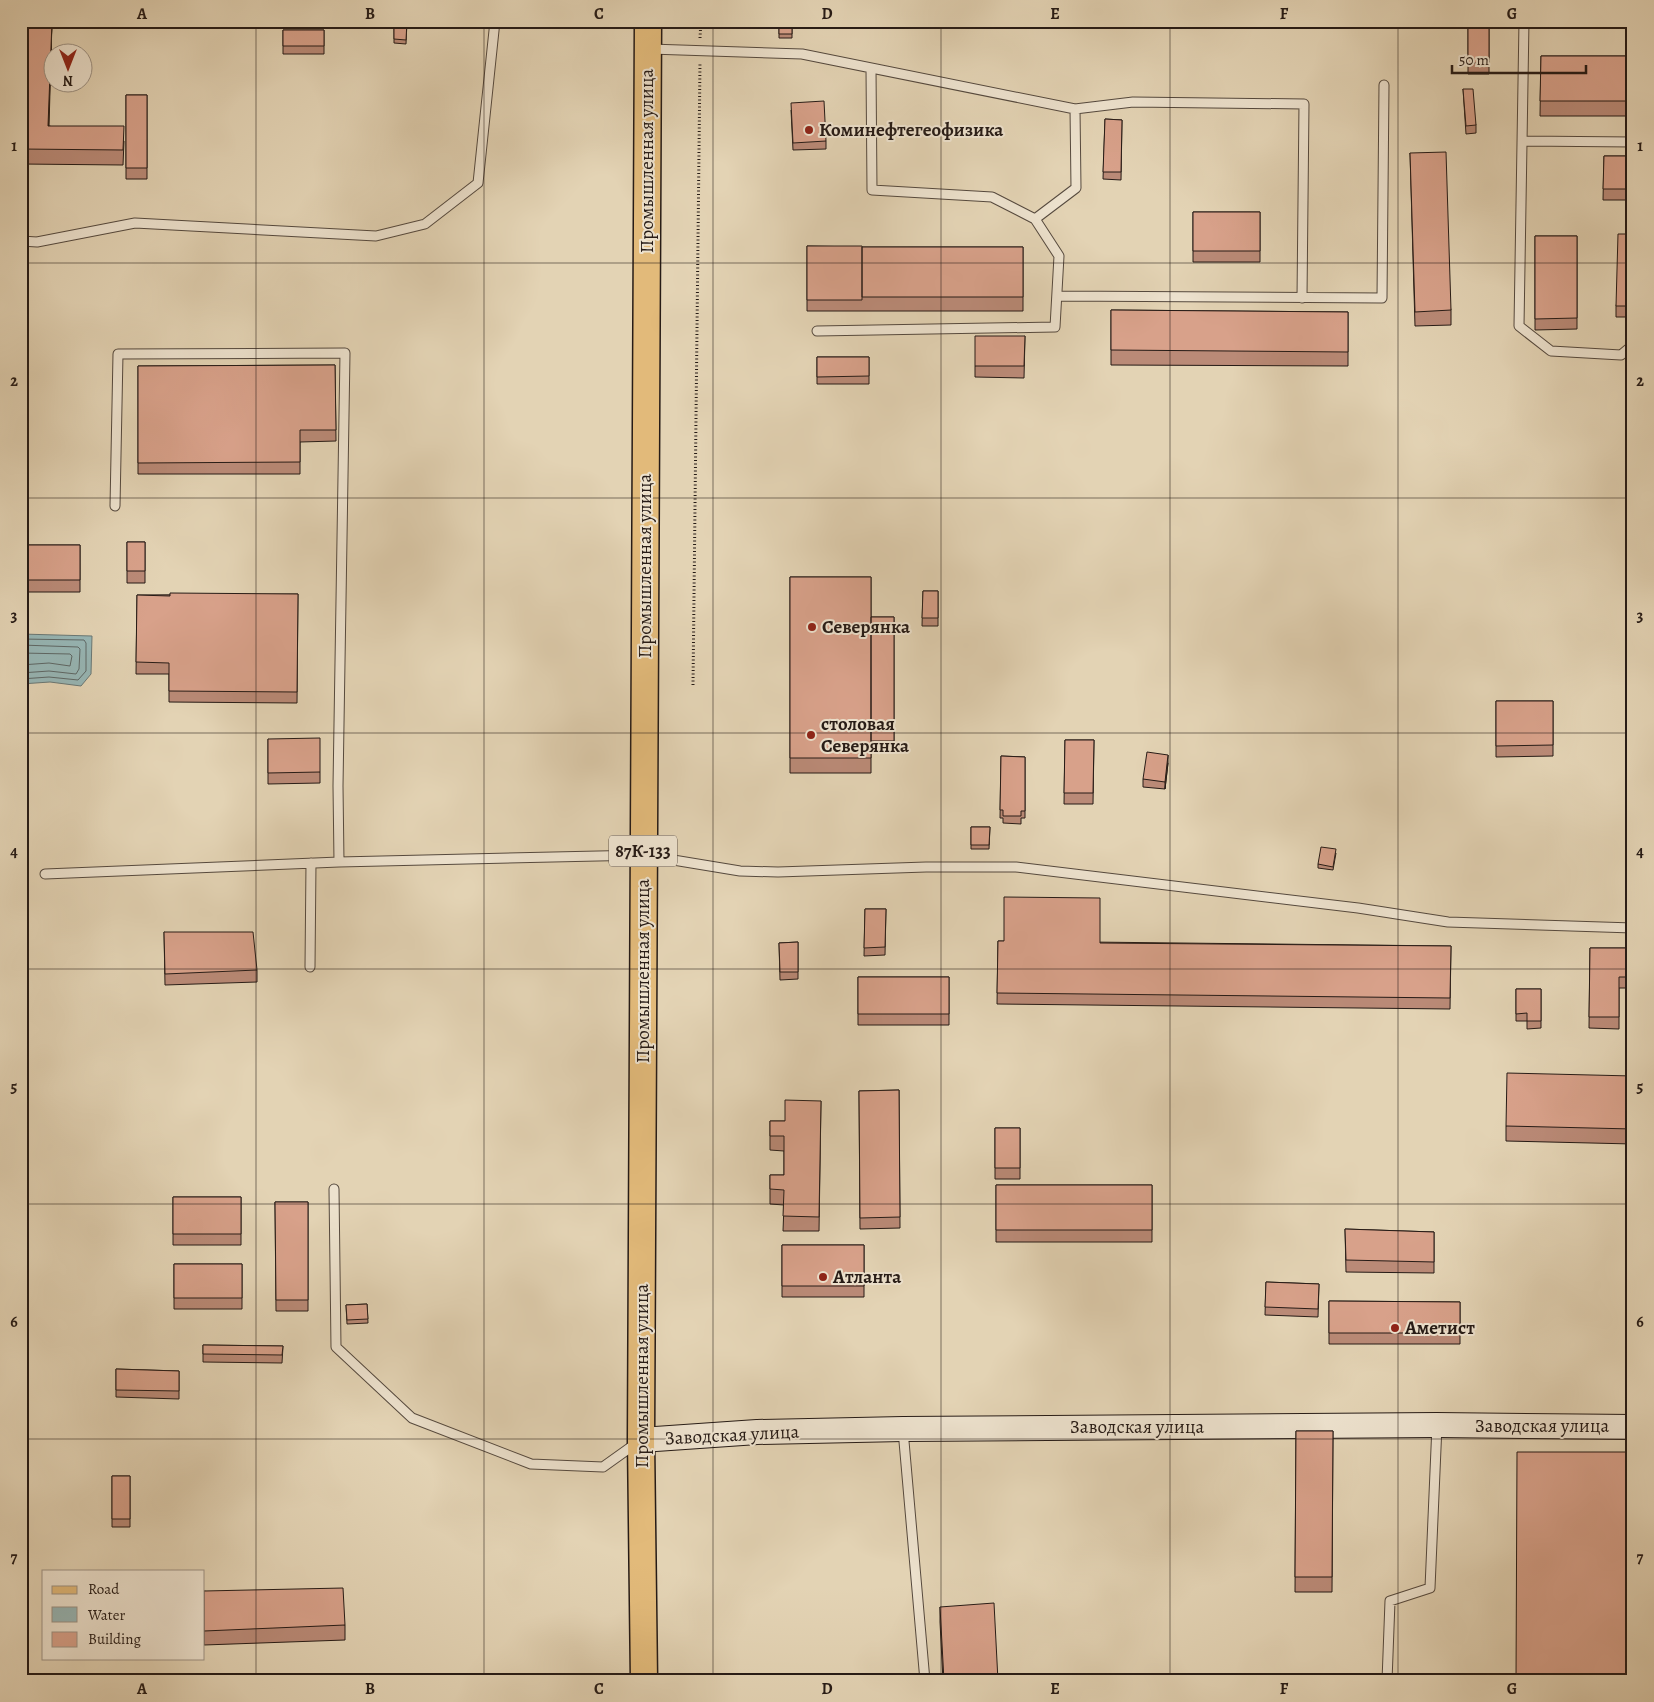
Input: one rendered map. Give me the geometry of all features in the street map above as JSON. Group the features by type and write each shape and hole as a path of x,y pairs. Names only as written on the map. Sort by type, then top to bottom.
{"main road":[{"name":"Промышленная улица","path":"644,1681 641,1440 648,21"}],"street":[{"name":"Заводская улица","path":"641,1440 757,1432 903,1429 1437,1425 1633,1426"}],"lane":[{"path":"21,241 37,242 135,223 376,236 425,224 478,183 495,21"},
{"path":"1524,21 1519,326 1551,351 1622,355 1633,345"},
{"path":"647,49 802,54 1075,109 1133,102 1304,104 1302,298"},
{"path":"818,331 1056,327 1059,256 1035,219 992,197 872,190 871,69"},
{"path":"1057,296 1382,298 1384,85"},
{"path":"1035,219 1076,188 1075,109"},
{"path":"1522,141 1633,142"},
{"path":"115,506 118,354 344,353 338,786 339,862"},
{"path":"45,874 339,862 643,855 740,871 759,872 926,867 1016,867 1348,907 1448,922 1633,928"},
{"path":"310,967 311,863"},
{"path":"334,1189 336,1347 412,1418 531,1464 603,1467 641,1440"},
{"path":"1387,1681 1390,1601 1430,1588 1437,1425"},
{"path":"903,1429 925,1681"}],"path":[{"path":"693,685 700,21"}],"water":[{"path":"21,634 92,636 91,674 81,686 50,682 21,684"}],"building":[{"path":"21,21 52,21 51,42 42,42 42,92 49,92 48,126 124,126 123,150 21,149"},
{"path":"394,21 407,21 406,40 394,39"},
{"path":"779,21 792,21 792,34 779,34"},
{"path":"1468,21 1489,21 1489,63 1468,63"},
{"path":"283,30 324,30 324,46 283,46"},
{"path":"1541,56 1633,56 1633,101 1540,101"},
{"path":"1463,89 1473,89 1476,125 1466,126"},
{"path":"126,95 147,95 147,168 126,168"},
{"name":"Коминефтегеофизика","path":"824,101 826,141 793,143 791,103"},
{"path":"1105,119 1122,120 1121,172 1103,172"},
{"path":"1446,152 1451,310 1415,312 1410,153"},
{"path":"1604,156 1633,156 1633,189 1603,189"},
{"path":"1193,212 1260,212 1260,251 1193,251"},
{"path":"1618,234 1633,234 1633,306 1616,306"},
{"path":"1535,236 1577,236 1577,318 1535,319"},
{"path":"807,246 862,246 862,300 807,300"},
{"path":"862,247 1023,247 1023,297 862,297"},
{"path":"1111,310 1348,312 1348,352 1111,350"},
{"path":"975,336 1025,336 1024,366 975,366"},
{"path":"817,357 869,357 869,376 817,377"},
{"path":"335,365 336,430 300,430 300,462 138,463 138,366"},
{"path":"127,542 145,542 145,571 127,571"},
{"path":"21,545 80,545 80,580 21,580"},
{"path":"790,577 871,577 871,758 790,758"},
{"path":"923,591 938,591 938,618 922,618"},
{"path":"170,593 298,594 297,692 169,691 169,663 136,662 137,595 170,596"},
{"path":"871,617 894,617 894,741 871,741"},
{"path":"1496,701 1553,701 1553,745 1496,746"},
{"path":"320,738 320,772 268,773 268,739"},
{"path":"1065,740 1094,740 1093,793 1064,793"},
{"path":"1147,752 1168,755 1165,782 1143,779"},
{"path":"1001,756 1025,757 1025,811 1021,811 1021,816 1003,816 1003,810 1000,810"},
{"path":"971,827 990,827 989,845 971,845"},
{"path":"1321,847 1336,849 1333,867 1318,864"},
{"path":"21,889 27,889 28,918 21,918"},
{"path":"1004,897 1100,898 1100,943 1451,946 1450,998 997,993 998,941 1004,941"},
{"path":"865,909 886,909 885,947 864,948"},
{"path":"164,932 253,932 257,970 165,974"},
{"path":"798,942 798,972 780,972 779,943"},
{"path":"1590,948 1629,948 1629,977 1619,977 1619,1017 1589,1017"},
{"path":"858,977 949,977 949,1014 858,1014"},
{"path":"1516,989 1541,989 1541,1021 1527,1021 1527,1013 1516,1014"},
{"path":"1507,1073 1633,1076 1633,1129 1506,1126"},
{"path":"899,1090 900,1217 860,1218 859,1091"},
{"path":"785,1100 821,1101 819,1217 783,1216 784,1190 770,1189 770,1175 784,1175 784,1136 770,1136 770,1121 785,1121"},
{"path":"995,1128 1020,1128 1020,1168 995,1168"},
{"path":"996,1185 1152,1185 1152,1230 996,1230"},
{"path":"173,1197 241,1197 241,1234 173,1234"},
{"path":"275,1202 308,1202 308,1300 276,1300"},
{"path":"1345,1229 1434,1232 1434,1262 1346,1260"},
{"name":"Атланта","path":"782,1245 864,1245 864,1286 782,1286"},
{"path":"174,1264 242,1264 242,1298 174,1298"},
{"path":"1266,1282 1319,1284 1318,1309 1265,1307"},
{"name":"Аметист","path":"1329,1301 1460,1302 1460,1333 1329,1333"},
{"path":"367,1304 368,1319 347,1320 346,1305"},
{"path":"203,1345 283,1346 282,1355 203,1354"},
{"path":"116,1369 179,1371 179,1391 116,1390"},
{"path":"1296,1431 1333,1431 1332,1577 1295,1577"},
{"path":"1517,1452 1633,1452 1633,1681 1516,1681"},
{"path":"112,1476 130,1476 130,1519 112,1519"},
{"path":"343,1588 345,1625 205,1631 205,1591"},
{"path":"994,1603 998,1681 944,1681 940,1607"}],"place":[{"name":"Коминефтегеофизика","path":"809,130"},
{"name":"Северянка","path":"812,627"},
{"name":"столовая Северянка","path":"811,735"},
{"name":"Атланта","path":"823,1277"},
{"name":"Аметист","path":"1395,1328"}]}
